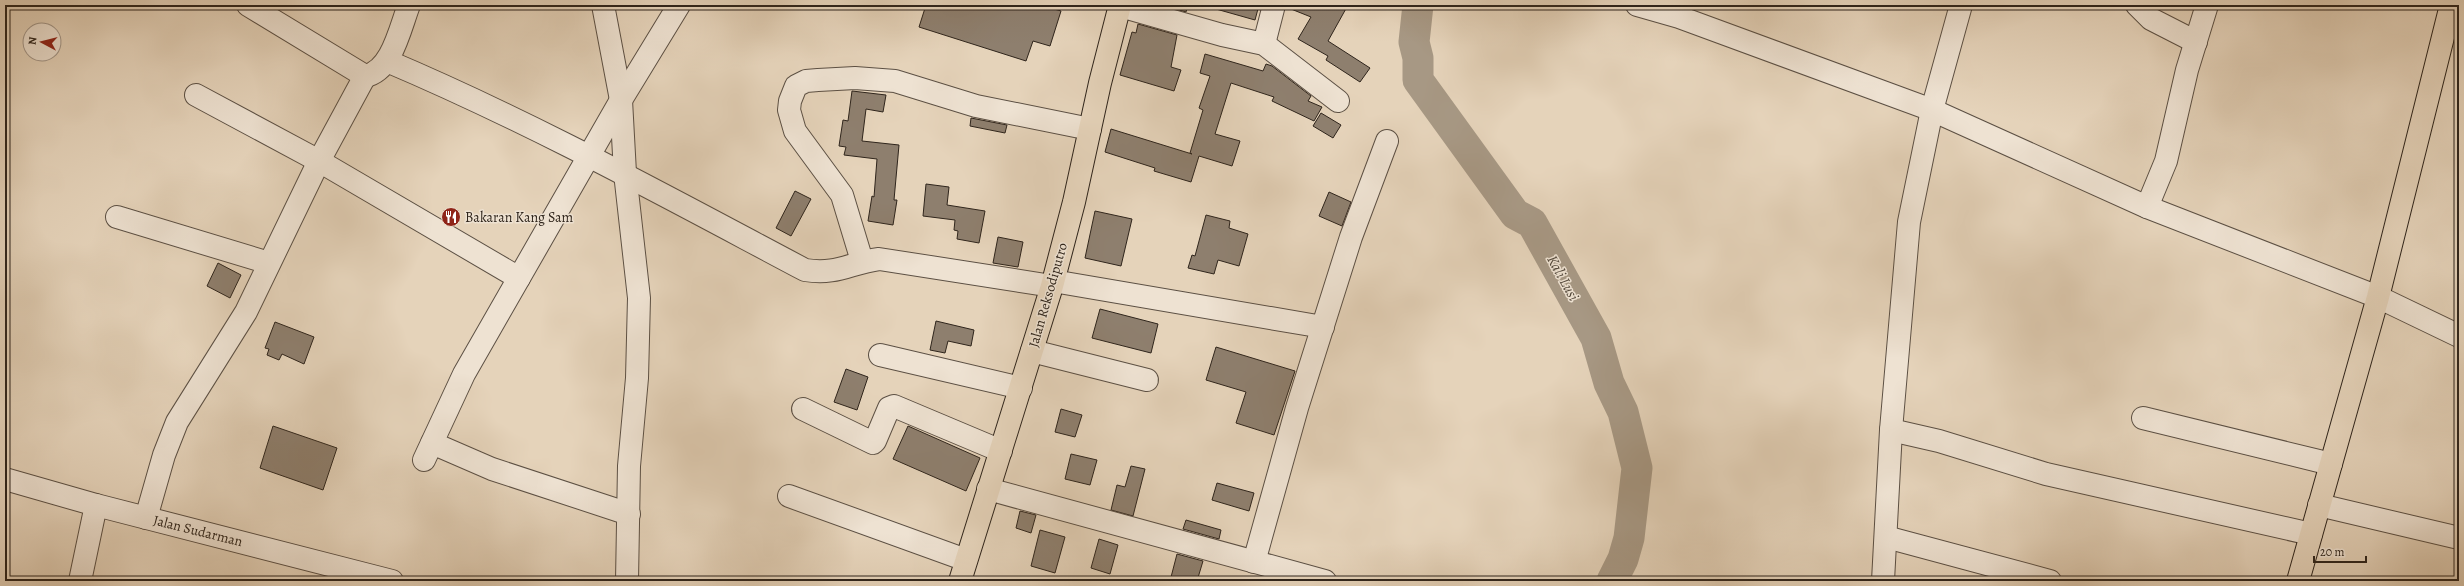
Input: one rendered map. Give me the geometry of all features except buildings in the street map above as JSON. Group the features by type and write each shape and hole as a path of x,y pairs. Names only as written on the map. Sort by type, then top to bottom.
{"main road":[{"path":"2298,581 2378,296 2451,5"},
{"name":"Jalan Reksodiputro","path":"960,581 1052,284 1074,202 1120,6"}],"street":[{"path":"248,5 365,76"},
{"path":"146,518 164,455 177,422 246,312 319,161 365,76 377,71 387,61 409,5"},
{"path":"603,5 621,100 625,173 639,323 629,466 627,581"},
{"path":"628,514 492,469 428,452 464,374 621,100 679,5"},
{"path":"1264,44 1274,5"},
{"path":"1636,5 1679,17 1932,110 2148,208 2378,296 2459,336"},
{"path":"2137,5 2151,19 2196,42"},
{"path":"2148,208 2166,161 2196,42 2207,5"},
{"path":"1120,6 1222,36 1264,44 1338,101"},
{"path":"1884,581 1891,430 1909,222 1932,110 1956,7"},
{"path":"387,61 500,111 625,173 805,270 824,273 842,270 862,261 879,259 897,260 1323,327"},
{"path":"862,261 842,195 794,131 789,110 790,101 796,86 806,81 833,79 855,78 895,81 976,106 1090,129"},
{"path":"196,95 319,161 519,278"},
{"path":"1254,562 1351,237 1387,141"},
{"path":"117,217 269,263"},
{"path":"1032,351 1147,380"},
{"path":"880,355 1021,388"},
{"path":"803,409 872,443 875,442 889,408 894,406 1001,451"},
{"path":"2144,418 2331,464"},
{"path":"1891,430 1939,441 2046,474 2311,534"},
{"name":"Jalan Sudarman","path":"5,479 146,518 321,572 392,581"},
{"path":"988,489 1325,581"},
{"path":"790,496 966,560"},
{"path":"80,581 96,505"},
{"path":"2319,505 2459,538"},
{"path":"1886,537 2050,581"}],"waterway":[{"name":"Kali Lusi","path":"1418,5 1414,42 1418,58 1418,80 1515,214 1532,223 1596,338 1609,383 1623,412 1637,468 1629,538 1623,559 1612,581"}],"place":[{"name":"Bakaran Kang Sam","path":"451,217"}]}
